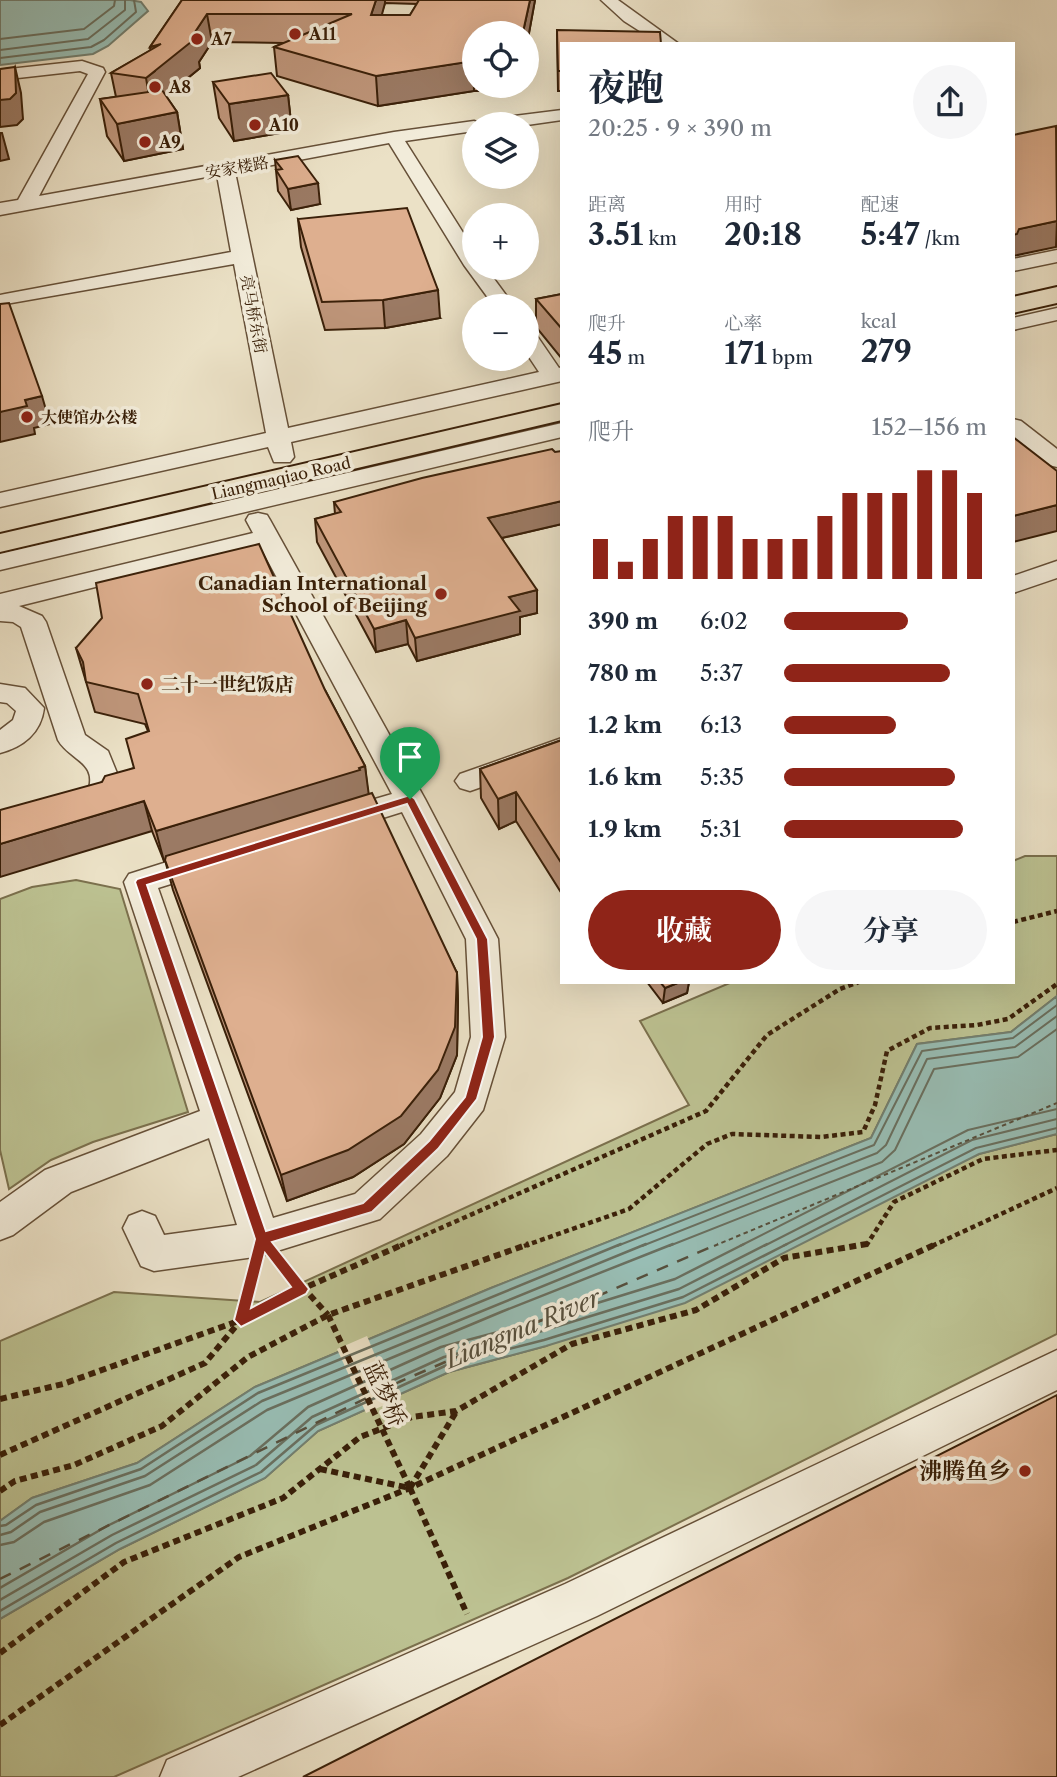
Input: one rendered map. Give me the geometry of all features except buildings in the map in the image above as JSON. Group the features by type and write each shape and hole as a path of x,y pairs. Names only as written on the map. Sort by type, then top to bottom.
{"main road":[{"path":"1015,286 1057,277"},
{"path":"1015,305 1057,295"},
{"name":"Liangmaqiao Road","path":"0,520 280,447 559,380"},
{"name":"Liangmaqiao Road","path":"0,543 560,412"}],"street":[{"path":"609,0 630,18 668,42"},
{"path":"0,75 82,66 97,72 25,204"},
{"path":"539,118 560,115"},
{"name":"安家楼路","path":"0,209 394,137 462,128"},
{"path":"394,137 462,246"},
{"name":"亮马桥东街","path":"225,170 280,447"},
{"path":"5,300 242,256"},
{"path":"1015,265 1057,256"},
{"path":"1015,324 1057,314"},
{"path":"539,354 559,380"},
{"path":"1015,428 1057,460"},
{"path":"0,562 560,430"},
{"path":"0,500 280,447"},
{"path":"0,603 262,529 410,799 482,939 488,1037 471,1099 434,1145 367,1207 261,1239 154,1254 142,1228"},
{"path":"1015,584 1057,569"},
{"path":"0,613 19,614 33,622 72,740 98,758 106,783 99,801 0,829"},
{"path":"0,693 15,695 30,708 29,721 19,733 0,743"},
{"path":"470,781 560,749"},
{"path":"307,831 410,799"},
{"path":"243,851 141,882 261,1239"},
{"path":"0,1223 58,1181 221,1118"},
{"path":"184,1777 581,1600 1057,1369"}],"path":[{"path":"1015,922 1057,911"},
{"path":"0,1399 63,1384 241,1320 302,1289 706,1111 767,1035 840,989 854,984"},
{"path":"0,1491 15,1481 74,1465 162,1426 248,1357 328,1315 629,1209 708,1144 732,1134 821,1137 863,1132 872,1120 887,1051 930,1028 977,1025 1009,1019 1057,984"},
{"path":"0,1653 124,1562 283,1498 360,1437 412,1417 456,1411 572,1344 696,1310 784,1258 866,1246 894,1202 983,1159 1057,1150"},
{"path":"0,1725 239,1557 410,1488 1057,1188"},
{"name":"蓝梦桥","path":"261,1239 302,1289 328,1315 480,1644"},
{"path":"0,1455 205,1363 241,1320 261,1239"},
{"path":"410,1488 456,1411"},
{"path":"320,1469 410,1488"}],"green space":[{"path":"1025,856 1057,856 1057,996 1011,1032 917,1044 871,1138 491,1288 255,1387 137,1463 32,1498 0,1521 0,1341 114,1292 260,1302 689,1105 640,1021 727,984 1015,984 1015,860"},
{"path":"76,880 120,889 188,1112 93,1142 51,1160 9,1189 0,1150 0,899 32,887"},
{"path":"1057,1134 1057,1334 568,1578 114,1777 0,1777 0,1619 120,1549 265,1478 318,1431 449,1372 546,1346 979,1154"}],"water":[{"path":"0,0 130,0 141,2 148,11 108,46 93,54 0,65"},
{"name":"Liangma River","path":"1057,996 1057,1134 979,1154 685,1303 546,1346 449,1372 318,1431 265,1478 120,1549 0,1619 0,1521 32,1498 137,1463 255,1387 491,1288 871,1138 917,1044 1011,1032"}],"pier":[{"path":"367,1336 394,1401 366,1413 337,1349"}],"ferry route":[{"path":"714,1246 1057,1103"},
{"path":"0,1579 399,1382 718,1244"}],"place":[{"name":"A11","path":"295,34"},
{"name":"A7","path":"197,39"},
{"name":"A8","path":"155,87"},
{"name":"A10","path":"255,125"},
{"name":"A9","path":"145,142"},
{"name":"大使馆办公楼","path":"27,417"},
{"name":"Canadian International School of Beijing","path":"441,594"},
{"name":"二十一世纪饭店","path":"147,684"},
{"name":"沸腾鱼乡","path":"1025,1471"}],"route":[{"path":"410,799 141,882 261,1239 302,1289 241,1320 261,1239 367,1207 434,1145 471,1099 488,1037 482,939 410,799"}]}
